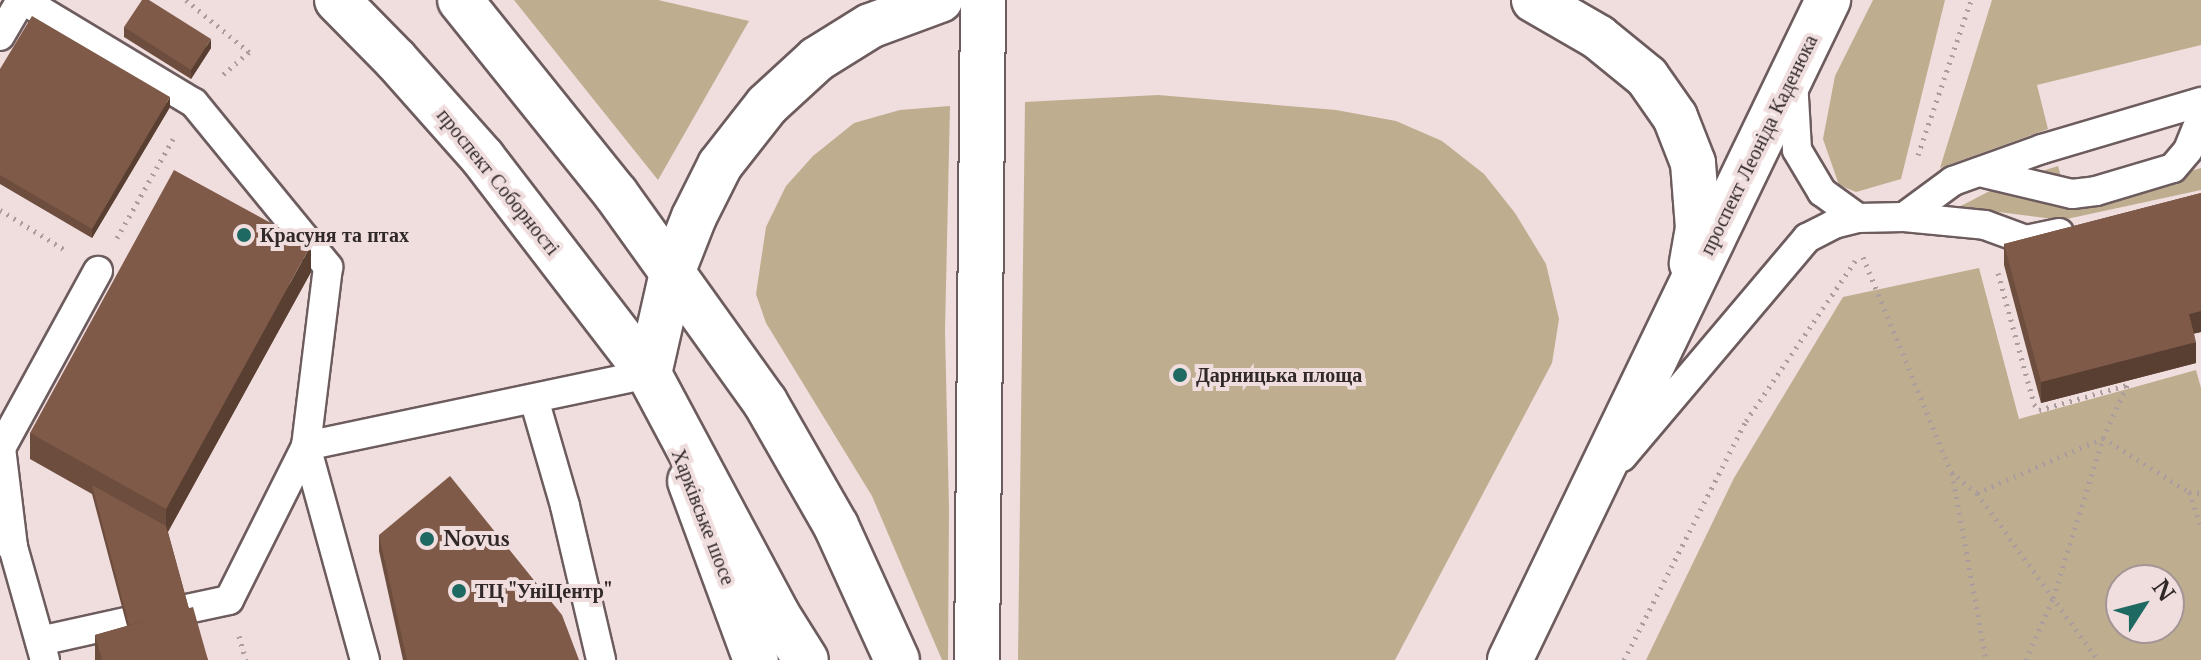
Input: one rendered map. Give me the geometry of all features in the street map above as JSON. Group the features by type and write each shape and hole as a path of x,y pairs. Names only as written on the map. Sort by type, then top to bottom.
{"main road":[{"name":"проспект Соборності","path":"337,0 396,60 483,158 649,374"},
{"path":"460,0 616,194 765,402 836,526 897,660"},
{"path":"806,660 777,614 649,374 672,273 694,217 720,165 767,105 817,59 870,26 940,0"},
{"path":"977,660 983,0"},
{"path":"1510,660 1688,289 1698,228 1693,163 1675,117 1647,77 1598,37 1534,0"},
{"name":"проспект Леоніда Каденюка","path":"1688,289 1828,0"},
{"name":"Харківське шосе","path":"649,374 756,660"}],"lane":[{"path":"0,36 22,0 194,103 328,267 306,446 229,600 187,609"},
{"path":"1793,77 1797,150 1822,192 1858,218"},
{"path":"1904,217 1953,181 2201,102"},
{"path":"1978,172 2072,194 2096,191 2173,168 2188,150 2201,117"},
{"path":"1588,498 1807,238 1834,224 1858,218 1904,217 1985,225 2026,240 2084,228"},
{"path":"98,271 1,448 6,542 42,651 126,622"},
{"path":"306,446 649,374"},
{"path":"534,399 565,506 601,660"},
{"path":"306,446 365,660"}],"path":[{"path":"186,0 249,52"},
{"path":"1916,160 1971,0"},
{"path":"0,210 98,271 194,103"},
{"path":"1985,225 2034,404 2039,410 2128,383 2103,438 2053,598 2026,660"},
{"path":"1624,660 1746,421 1861,252 1951,472 1986,660"},
{"path":"2103,438 2189,492 2201,493"},
{"path":"1977,493 2103,438"},
{"path":"1951,472 1977,493 2098,660"},
{"path":"2189,492 2201,527"}],"shaded area":[{"path":"514,0 658,0 749,21 658,180"},
{"path":"1873,0 1945,0 1901,179 1856,192 1839,185 1823,139 1835,76"},
{"path":"1992,0 2201,0 2201,45 2037,85 2048,129 1940,168"},
{"path":"1158,95 1336,110 1396,121 1442,141 1484,174 1515,213 1546,264 1559,319 1552,363 1395,660 1018,660 1025,102"},
{"path":"950,106 945,331 948,660 942,660 872,496 766,323 756,294 766,227 786,186 813,156 854,123 900,110"},
{"path":"2058,166 2069,205 2201,168 2201,190 2062,220 1959,207 2007,182"},
{"path":"1979,268 2019,419 2196,370 2201,388 2201,660 1646,660 1734,478 1843,297"}],"building":[{"path":"142,0 149,0 211,39 191,70 124,27"},
{"path":"32,16 170,97 92,229 0,175 0,69"},
{"path":"174,170 311,245 166,509 30,433"},
{"path":"2201,193 2201,311 2189,314 2196,342 2041,382 2004,244"},
{"name":"ТЦ \"УніЦентр\"","path":"450,476 562,615 579,660 407,660 379,535"},
{"path":"92,485 166,526 189,609 129,625"},
{"path":"193,607 208,660 102,660 95,635"}],"place":[{"name":"Красуня та птах","path":"244,235"},
{"name":"Дарницька площа","path":"1180,375"},
{"name":"Novus","path":"427,539"},
{"name":"ТЦ \"УніЦентр\"","path":"459,591"}]}
